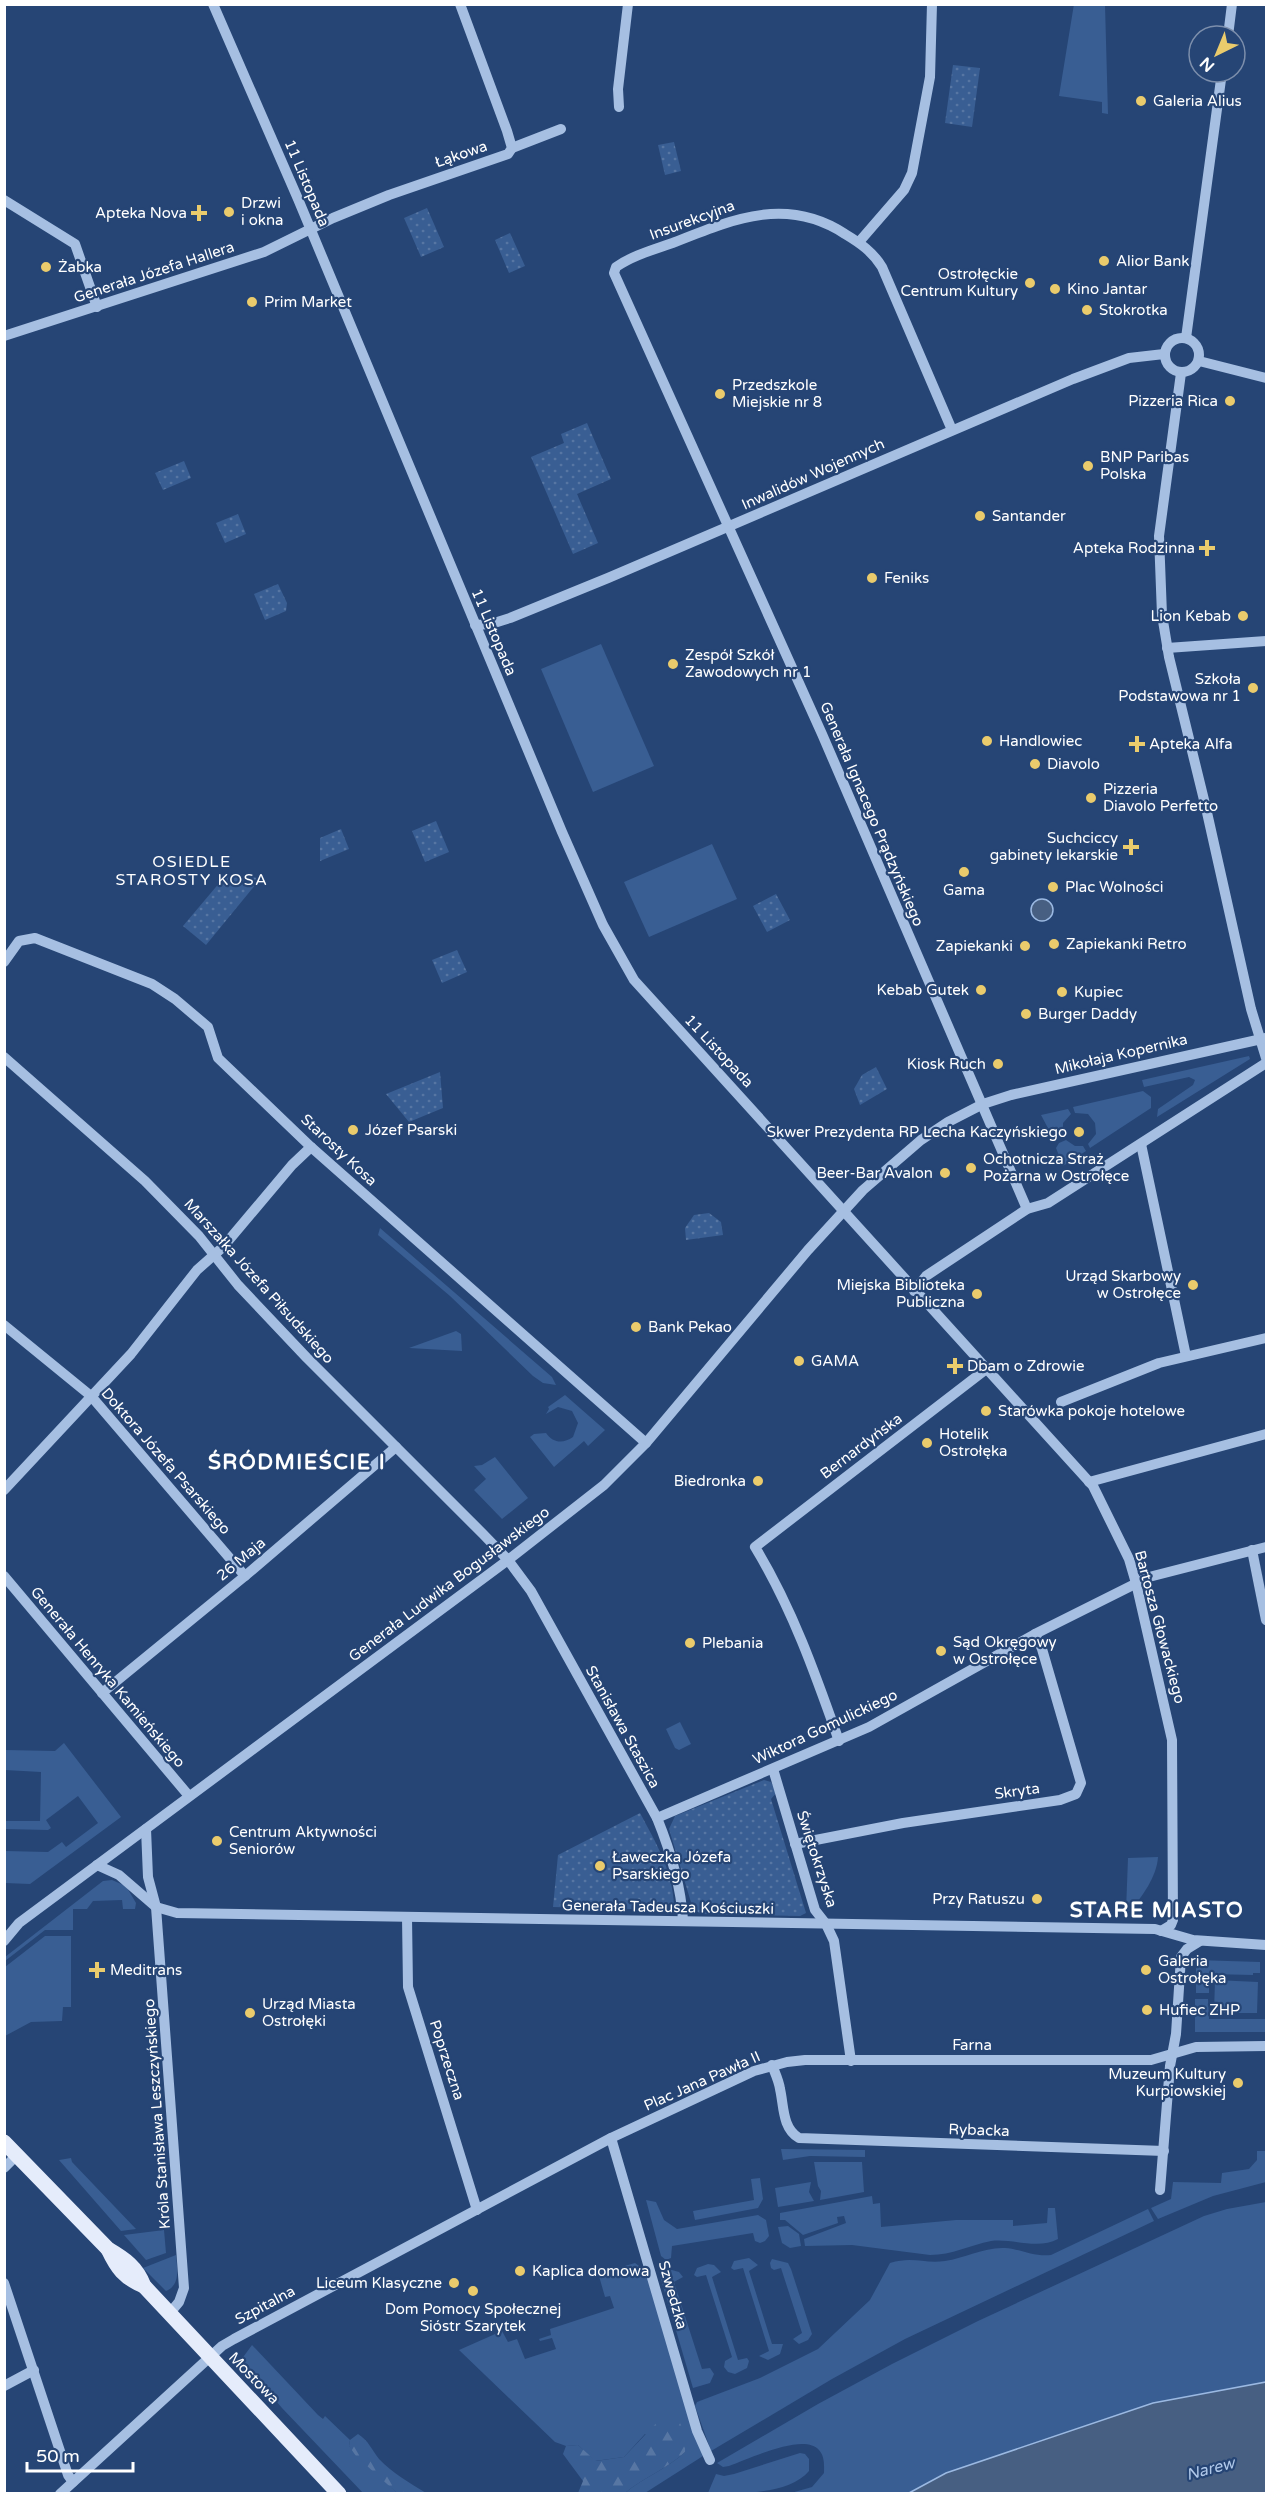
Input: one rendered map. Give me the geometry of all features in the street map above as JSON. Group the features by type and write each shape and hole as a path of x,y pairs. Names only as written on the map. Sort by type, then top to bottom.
{"main road":[{"name":"Mostowa","path":"4,2142 108,2249 117,2268 129,2280 144,2286 210,2359 339,2493"}],"street":[{"name":"11 Listopada","path":"213,4 603,925 623,963 654,1003 844,1211"},
{"path":"460,4 512,148"},
{"path":"619,106 618,89 628,4"},
{"path":"859,242 904,190 912,173 930,77 932,4"},
{"path":"1230,24 1232,4"},
{"path":"1186,338 1220,84"},
{"name":"Łąkowa","path":"310,230 389,195 508,154 512,148 561,129"},
{"path":"4,200 75,244 97,307"},
{"name":"Insurekcyjna","path":"614,273 616,267 629,260 725,222 758,215 791,214 831,225 859,242 877,258 952,430"},
{"name":"Generała Józefa Hallera","path":"4,336 264,252 310,230"},
{"name":"Generała Ignacego Prądzyńskiego","path":"614,273 728,528 740,549 983,1104"},
{"path":"1186,338 1197,346 1199,361 1192,370 1176,372 1167,365 1164,354 1171,342 1186,338"},
{"name":"Inwalidów Wojennych","path":"475,625 491,624 510,618 728,528 1053,387 1129,358 1164,354"},
{"path":"1199,361 1266,378"},
{"path":"1181,373 1159,536 1160,590 1167,648 1251,1009 1264,1038 1266,1058"},
{"path":"1167,648 1266,641"},
{"name":"Starosty Kosa","path":"4,962 19,941 35,938 160,988 208,1027 218,1059 311,1147 646,1443"},
{"name":"Mikołaja Kopernika","path":"844,1211 885,1170 921,1140 983,1104 1081,1078 1264,1038"},
{"name":"Marszałka Józefa Piłsudskiego","path":"4,1057 145,1181 199,1236 238,1285 299,1350 508,1560"},
{"path":"914,1291 927,1276 1027,1209 1042,1206 1266,1064"},
{"path":"983,1104 1027,1209"},
{"path":"1141,1144 1186,1356"},
{"path":"4,1490 131,1354 197,1270 214,1255 292,1165 311,1147"},
{"name":"Bartosza Głowackiego","path":"844,1211 985,1370 1089,1482 1098,1493 1116,1529 1136,1583 1171,1728 1173,1920 1171,1925 1161,1931"},
{"name":"Generała Ludwika Bogusławskiego","path":"4,1941 19,1923 508,1560 604,1485 646,1443 844,1211"},
{"name":"Doktora Józefa Psarskiego","path":"4,1325 91,1396 245,1576"},
{"path":"1061,1402 1131,1373 1186,1356 1266,1338"},
{"name":"Bernardyńska","path":"838,1741 798,1629 783,1594 755,1547 985,1370"},
{"path":"1089,1482 1266,1434"},
{"name":"26 Maja","path":"102,1693 245,1576 396,1447"},
{"name":"Wiktora Gomulickiego","path":"657,1818 868,1727 1035,1634 1149,1576 1266,1546"},
{"path":"1252,1550 1266,1620"},
{"name":"Stanisława Staszica","path":"508,1560 531,1591 657,1818 682,1902 683,1920"},
{"name":"Generała Henryka Kamieńskiego","path":"4,1576 189,1797"},
{"name":"Skryta","path":"795,1844 903,1823 1060,1800 1076,1794 1080,1784 1042,1649 1035,1634"},
{"name":"Świętokrzyska","path":"773,1769 815,1910 826,1924 834,1941 851,2061"},
{"name":"Króla Stanisława Leszczyńskiego","path":"146,1829 148,1877 156,1907 184,2288 179,2302 169,2314"},
{"path":"97,1865 119,1875 156,1907"},
{"name":"Generała Tadeusza Kościuszki","path":"156,1907 177,1914 683,1920 1143,1929 1200,1941 1266,1945"},
{"name":"Poprzeczna","path":"407,1917 408,1987 477,2210"},
{"name":"Generała Ludwika Bogusławskiego","path":"4,1928 19,1923"},
{"path":"1160,2190 1172,2055 1177,2025 1181,1957 1187,1949 1200,1941"},
{"name":"Farna","path":"772,2065 805,2060 1151,2060 1196,2047 1266,2046"},
{"name":"Plac Jana Pawła II","path":"611,2138 772,2065 780,2085 787,2123 794,2135"},
{"name":"Rybacka","path":"794,2135 806,2139 1164,2151"},
{"name":"Szpitalna","path":"60,2493 222,2346 611,2138"},
{"name":"Szwedzka","path":"611,2138 697,2431 710,2460"},
{"path":"4,2168 17,2155"},
{"path":"4,2283 72,2482"},
{"path":"4,2386 34,2370"}],"green space":[{"path":"1074,4 1105,5 1108,114 1102,113 1102,102 1059,96"},
{"path":"953,65 980,68 972,127 945,123"},
{"path":"674,142 681,171 665,175 658,145"},
{"path":"427,208 444,247 421,257 404,218"},
{"path":"510,233 525,266 509,273 495,240"},
{"path":"587,423 611,479 577,494 598,543 573,554 531,457 564,443 561,434"},
{"path":"184,461 191,478 163,490 155,473"},
{"path":"238,514 246,534 225,543 216,523"},
{"path":"278,584 287,603 286,611 265,620 254,594"},
{"path":"601,644 654,766 593,792 541,669"},
{"path":"436,821 449,852 425,862 412,831"},
{"path":"341,829 349,849 320,861 320,838"},
{"path":"712,844 737,899 649,937 624,882"},
{"path":"226,875 261,878 206,945 183,926"},
{"path":"776,894 790,920 767,932 753,906"},
{"path":"457,950 467,972 442,983 432,960"},
{"path":"1249,1056 1250,1059 1157,1117 1158,1109 1193,1085 1195,1080 1189,1077 1144,1087 1142,1080"},
{"path":"876,1067 887,1089 860,1105 854,1089 862,1075"},
{"path":"440,1072 443,1108 409,1122 386,1094"},
{"path":"1143,1091 1151,1097 1151,1108 1090,1148 1088,1144 1096,1134 1095,1123 1088,1114 1075,1113 1073,1107"},
{"path":"1068,1109 1071,1114 1063,1123 1063,1131 1050,1132 1041,1115"},
{"path":"1066,1140 1075,1146 1083,1146 1086,1151 1063,1166 1056,1148 1059,1143"},
{"path":"709,1213 721,1222 723,1235 686,1240 685,1228 694,1215"},
{"path":"380,1228 552,1377 556,1385 543,1383 533,1376 450,1296 378,1235"},
{"path":"456,1331 461,1334 462,1351 409,1348"},
{"path":"565,1395 605,1430 588,1446 584,1441 554,1467 530,1437 534,1434 546,1433 555,1441 562,1441 573,1437 578,1423 572,1411 558,1407 546,1414 548,1407"},
{"path":"495,1457 528,1498 502,1519 474,1490 486,1479 474,1466 482,1465"},
{"path":"680,1722 691,1744 679,1750 675,1748 666,1729"},
{"path":"64,1743 121,1817 30,1884 5,1883 5,1851 48,1852 62,1842 66,1847 98,1823 78,1796 46,1820 51,1828 48,1830 5,1829 5,1821 40,1821 41,1772 5,1770 5,1750 55,1751"},
{"path":"764,1780 771,1782 777,1792 771,1799 806,1913 800,1916 701,1914 693,1909 669,1829 675,1816"},
{"path":"640,1813 658,1846 667,1869 674,1906 670,1910 553,1907 558,1855"},
{"path":"1158,1857 1148,1886 1130,1911 1126,1911 1128,1858"},
{"path":"112,1880 126,1886 136,1903 135,1909 123,1909 122,1900 93,1901 87,1909 73,1909 73,1930 45,1930 5,1961 5,1957 103,1881"},
{"path":"45,1936 71,1936 71,2007 63,2007 62,2021 31,2022 5,2036 5,1967"},
{"path":"1196,1960 1260,1962 1260,1973 1253,1973 1253,1975 1209,1974 1209,1993 1196,1993"},
{"path":"1215,1980 1258,1982 1257,2013 1214,2013"},
{"path":"1195,1999 1208,1999 1209,2019 1265,2019 1265,2032 1195,2032"},
{"path":"781,2149 865,2150 865,2157 810,2156 783,2160"},
{"path":"1257,2151 1266,2151 1266,2182 1213,2196 1158,2219 1151,2208 1171,2199 1173,2182 1221,2183 1222,2173 1249,2169 1257,2160"},
{"path":"71,2158 72,2162 136,2229 121,2231 59,2160"},
{"path":"814,2162 862,2162 864,2192 820,2200 821,2191"},
{"path":"760,2178 763,2199 758,2208 695,2220 693,2211 754,2200 751,2179"},
{"path":"811,2182 809,2192 814,2201 778,2207 775,2188"},
{"path":"872,2196 873,2204 880,2203 881,2227 956,2220 1013,2220 1013,2226 1047,2223 1048,2208 1055,2208 1058,2239 1042,2244 991,2241 930,2255 852,2245 805,2246 804,2239 846,2223 844,2216 837,2217 838,2223 803,2235 785,2220 780,2220 780,2213"},
{"path":"646,2200 656,2202 664,2220 677,2229 758,2215 766,2220 769,2236 760,2243 755,2241 753,2233 672,2246 671,2258 666,2260 661,2256"},
{"path":"1266,2202 1266,2382 1153,2403 946,2473 909,2493 791,2493 812,2487 824,2473 822,2455 812,2445 789,2445 729,2466 723,2467 717,2463 818,2404 978,2321 1204,2216"},
{"path":"1148,2209 1154,2221 905,2339 832,2379 711,2451 695,2406 697,2402 760,2378 818,2349 870,2300 890,2263 905,2260 945,2261 997,2248 1051,2255"},
{"path":"788,2226 799,2234 801,2246 790,2248 782,2243 778,2227"},
{"path":"164,2230 166,2253 146,2260 124,2235"},
{"path":"176,2255 176,2280 174,2285 166,2291 143,2268"},
{"path":"749,2258 758,2265 749,2271 772,2344 783,2344 780,2354 768,2360 759,2356 769,2351 743,2268 734,2270 731,2268 734,2261"},
{"path":"772,2259 788,2263 812,2334 808,2340 799,2344 793,2339 802,2333 781,2268 774,2270 771,2268"},
{"path":"635,2263 646,2271 703,2456 645,2493 625,2493 685,2452 645,2434 624,2457 595,2461 578,2445 566,2446 555,2442 459,2350 502,2331 508,2342 517,2339 525,2359 556,2349 552,2338 540,2341 539,2339 551,2335 550,2329 614,2308 610,2296 605,2297 599,2276 601,2273"},
{"path":"708,2264 714,2265 721,2272 712,2277 738,2360 747,2358 749,2361 747,2368 735,2374 728,2372 724,2367 725,2361 732,2357 706,2275 697,2277 694,2275 697,2268"},
{"path":"664,2271 679,2272 683,2277 674,2282 702,2369 710,2368 714,2374 710,2383 693,2388 660,2276"},
{"path":"252,2345 318,2415 323,2419 325,2416 350,2440 349,2446 397,2493 363,2493 282,2408 241,2360"},
{"path":"674,2414 684,2432 685,2442 685,2452 678,2458 625,2493 578,2493 583,2481 563,2454 566,2446 578,2445 596,2461 624,2457 664,2415"},
{"path":"358,2434 384,2464 401,2478 426,2493 397,2493 356,2456 349,2446 350,2440"},
{"path":"800,2453 805,2454 809,2459 809,2471 789,2485 762,2491 708,2493 716,2474 724,2476 734,2474"}],"water":[{"path":"1042,899 1050,902 1053,910 1050,918 1042,921 1034,918 1031,910 1034,902"},
{"name":"Narew","path":"1266,2382 1266,2493 909,2493 946,2473 1153,2403"}],"place":[{"name":"Galeria Alius","path":"1141,101"},
{"name":"Drzwi i okna","path":"229,212"},
{"name":"Apteka Nova","path":"199,213"},
{"name":"Alior Bank","path":"1104,261"},
{"name":"Żabka","path":"46,267"},
{"name":"Ostrołęckie Centrum Kultury","path":"1030,283"},
{"name":"Kino Jantar","path":"1055,289"},
{"name":"Prim Market","path":"252,302"},
{"name":"Stokrotka","path":"1087,310"},
{"name":"Przedszkole Miejskie nr 8","path":"720,394"},
{"name":"Pizzeria Rica","path":"1230,401"},
{"name":"BNP Paribas Polska","path":"1088,466"},
{"name":"Santander","path":"980,516"},
{"name":"Apteka Rodzinna","path":"1207,548"},
{"name":"Feniks","path":"872,578"},
{"name":"Lion Kebab","path":"1243,616"},
{"name":"Zespół Szkół Zawodowych nr 1","path":"673,664"},
{"name":"Szkoła Podstawowa nr 1","path":"1253,688"},
{"name":"Handlowiec","path":"987,741"},
{"name":"Apteka Alfa","path":"1137,744"},
{"name":"Diavolo","path":"1035,764"},
{"name":"Pizzeria Diavolo Perfetto","path":"1091,798"},
{"name":"Suchciccy gabinety lekarskie","path":"1131,847"},
{"name":"Gama","path":"964,872"},
{"name":"Plac Wolności","path":"1053,887"},
{"name":"Zapiekanki Retro","path":"1054,944"},
{"name":"Zapiekanki","path":"1025,946"},
{"name":"Kebab Gutek","path":"981,990"},
{"name":"Kupiec","path":"1062,992"},
{"name":"Burger Daddy","path":"1026,1014"},
{"name":"Kiosk Ruch","path":"998,1064"},
{"name":"Józef Psarski","path":"353,1130"},
{"name":"Skwer Prezydenta RP Lecha Kaczyńskiego","path":"1079,1132"},
{"name":"Ochotnicza Straż Pożarna w Ostrołęce","path":"971,1168"},
{"name":"Beer-Bar Avalon","path":"945,1173"},
{"name":"Urząd Skarbowy w Ostrołęce","path":"1193,1285"},
{"name":"Miejska Biblioteka Publiczna","path":"977,1294"},
{"name":"Bank Pekao","path":"636,1327"},
{"name":"GAMA","path":"799,1361"},
{"name":"Dbam o Zdrowie","path":"955,1366"},
{"name":"Starówka pokoje hotelowe","path":"986,1411"},
{"name":"Hotelik Ostrołęka","path":"927,1443"},
{"name":"Biedronka","path":"758,1481"},
{"name":"Plebania","path":"690,1643"},
{"name":"Sąd Okręgowy w Ostrołęce","path":"941,1651"},
{"name":"Centrum Aktywności Seniorów","path":"217,1841"},
{"name":"Ławeczka Józefa Psarskiego","path":"600,1866"},
{"name":"Przy Ratuszu","path":"1037,1899"},
{"name":"Meditrans","path":"97,1970"},
{"name":"Galeria Ostrołęka","path":"1146,1970"},
{"name":"Hufiec ZHP","path":"1147,2010"},
{"name":"Urząd Miasta Ostrołęki","path":"250,2013"},
{"name":"Muzeum Kultury Kurpiowskiej","path":"1238,2083"},
{"name":"Kaplica domowa","path":"520,2271"},
{"name":"Liceum Klasyczne","path":"454,2283"},
{"name":"Dom Pomocy Społecznej Sióstr Szarytek","path":"473,2291"}],"district":[{"name":"OSIEDLE STAROSTY KOSA","path":"192,870"},
{"name":"ŚRÓDMIEŚCIE I","path":"297,1462"},
{"name":"STARE MIASTO","path":"1157,1910"}]}
